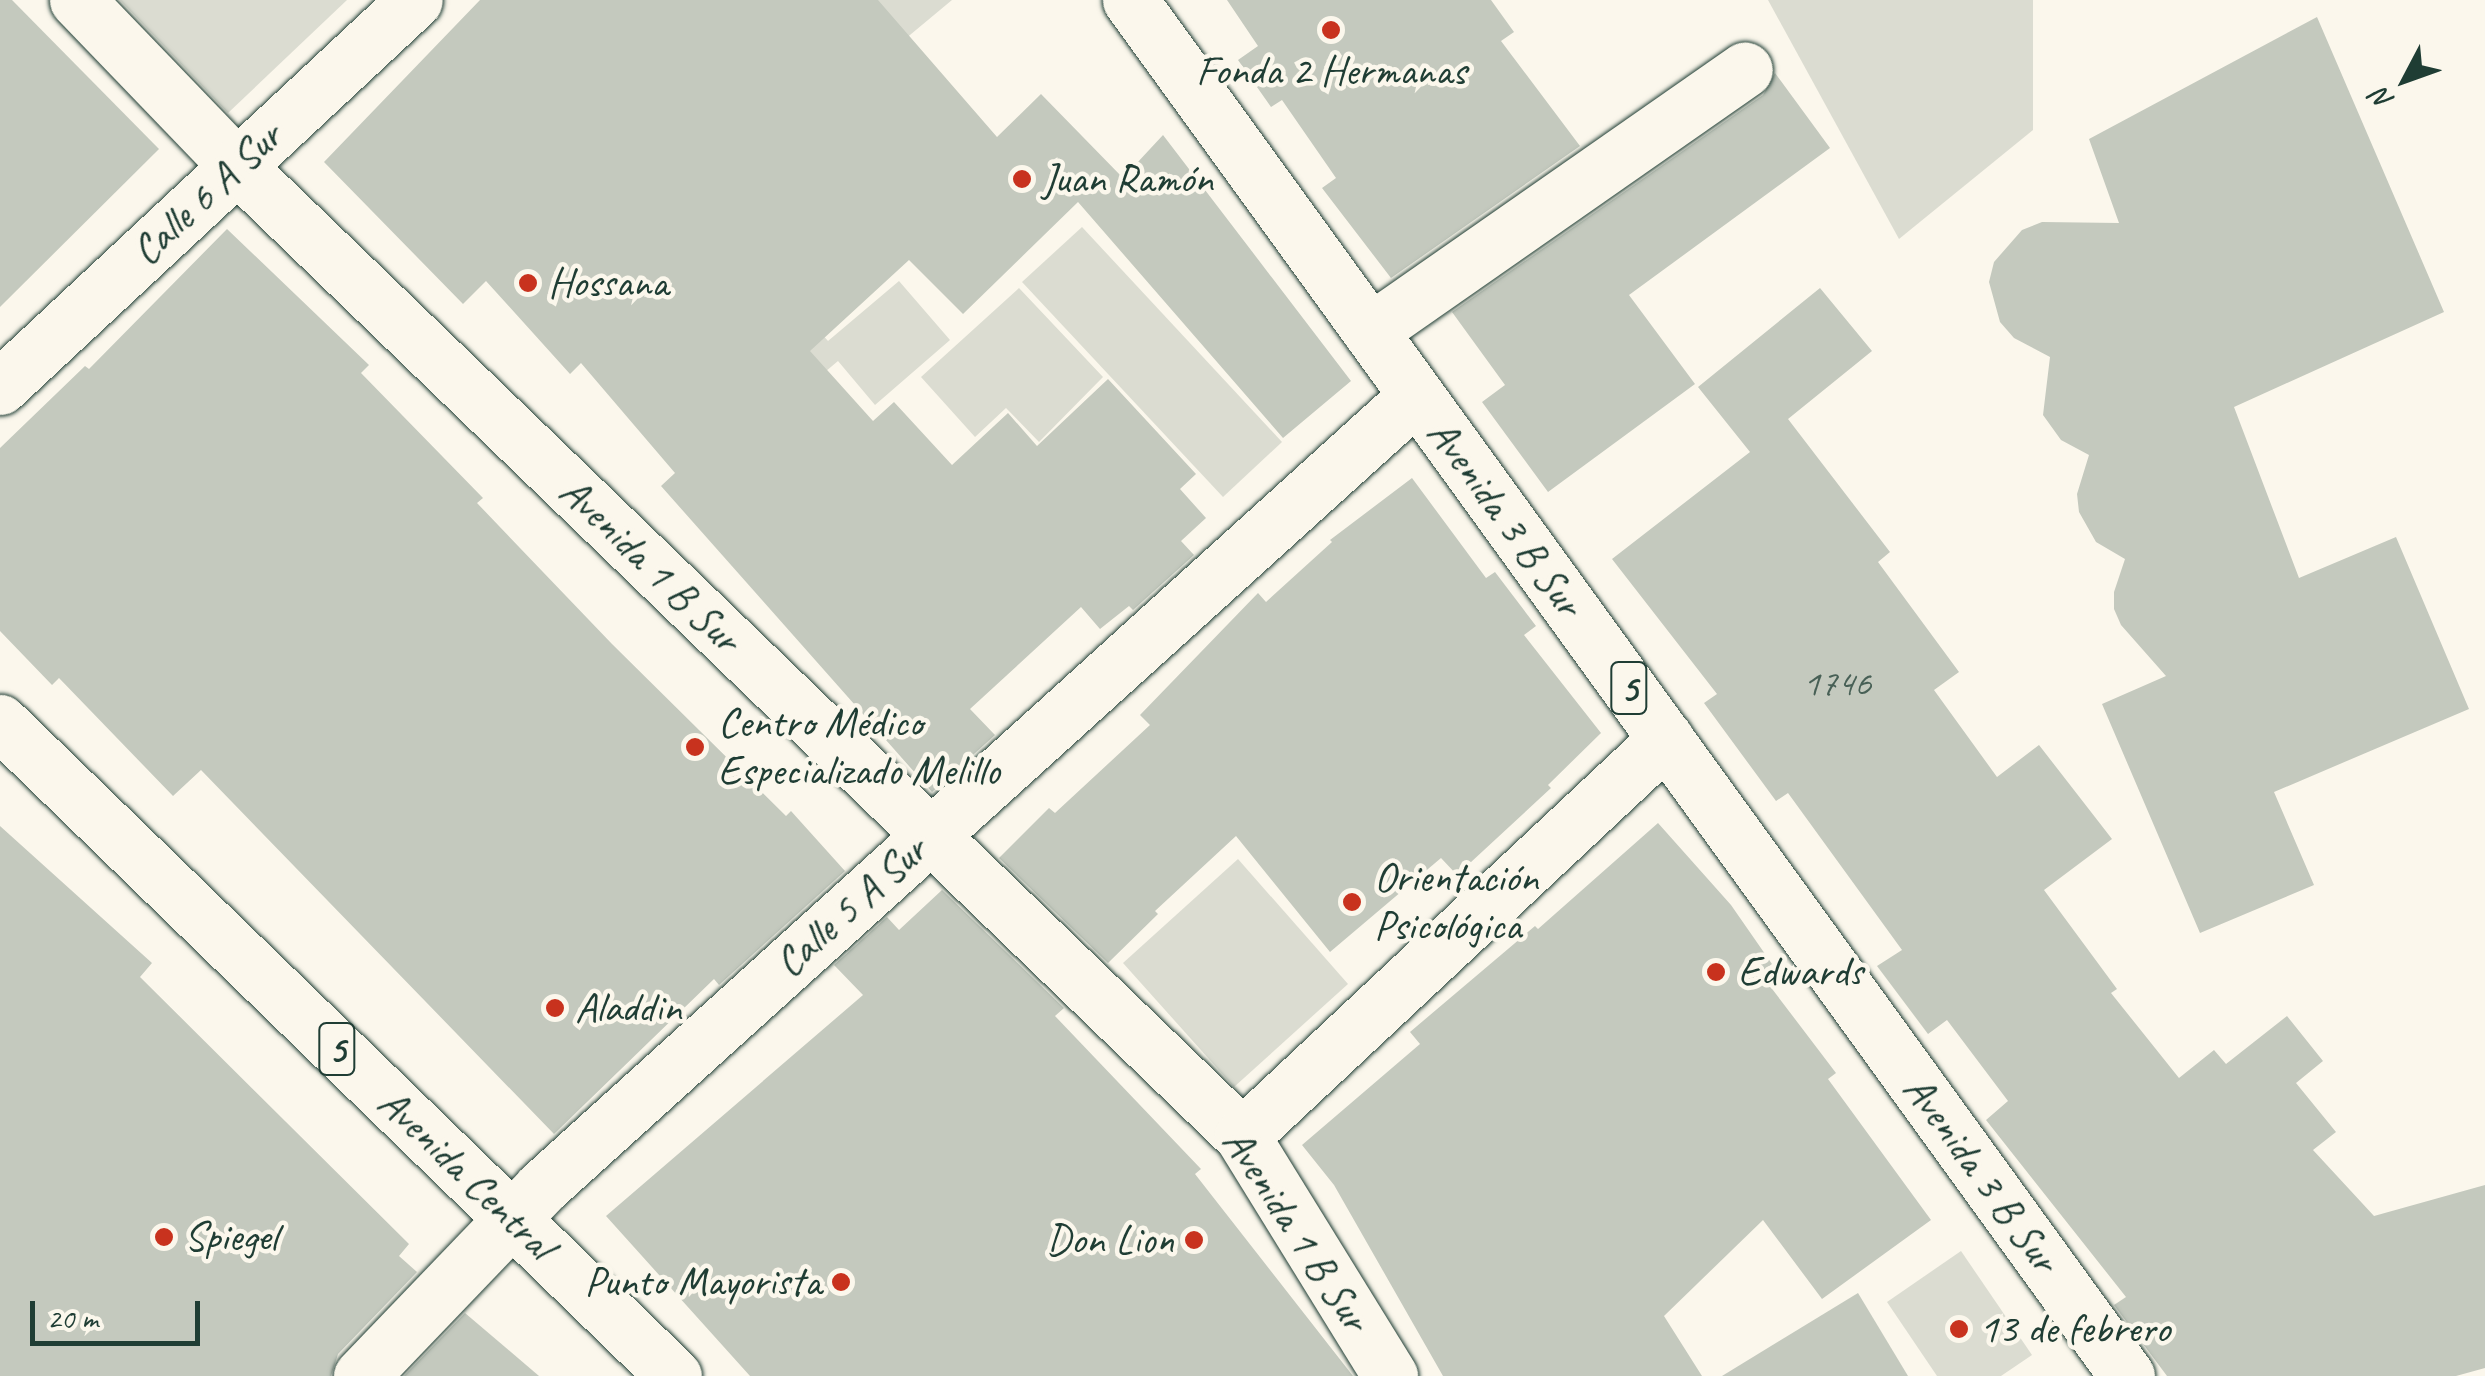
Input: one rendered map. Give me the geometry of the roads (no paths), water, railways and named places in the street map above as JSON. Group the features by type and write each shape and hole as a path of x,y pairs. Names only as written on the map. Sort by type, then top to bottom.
{"street":[{"name":"Avenida 1 B Sur","path":"77,0 236,166 1242,1136 1390,1376"},
{"name":"Calle 6 A Sur","path":"0,387 414,0"},
{"name":"Avenida 3 B Sur","path":"1130,0 2121,1374"},
{"path":"1370,330 1745,69"},
{"name":"Calle 5 A Sur","path":"362,1376 511,1219 1416,396"},
{"name":"Avenida Central","path":"0,722 674,1376"},
{"path":"1242,1136 1666,740"}],"place":[{"name":"Fonda 2 Hermanas","path":"1331,30"},
{"name":"Juan Ramón","path":"1022,179"},
{"name":"Hossana","path":"528,283"},
{"name":"Centro Médico Especializado Melillo","path":"695,747"},
{"name":"Orientación Psicológica","path":"1352,902"},
{"name":"Edwards","path":"1716,972"},
{"name":"Aladdin","path":"555,1008"},
{"name":"Spiegel","path":"164,1237"},
{"name":"Don Lion","path":"1194,1240"},
{"name":"Punto Mayorista","path":"841,1282"},
{"name":"13 de febrero","path":"1959,1329"}]}
